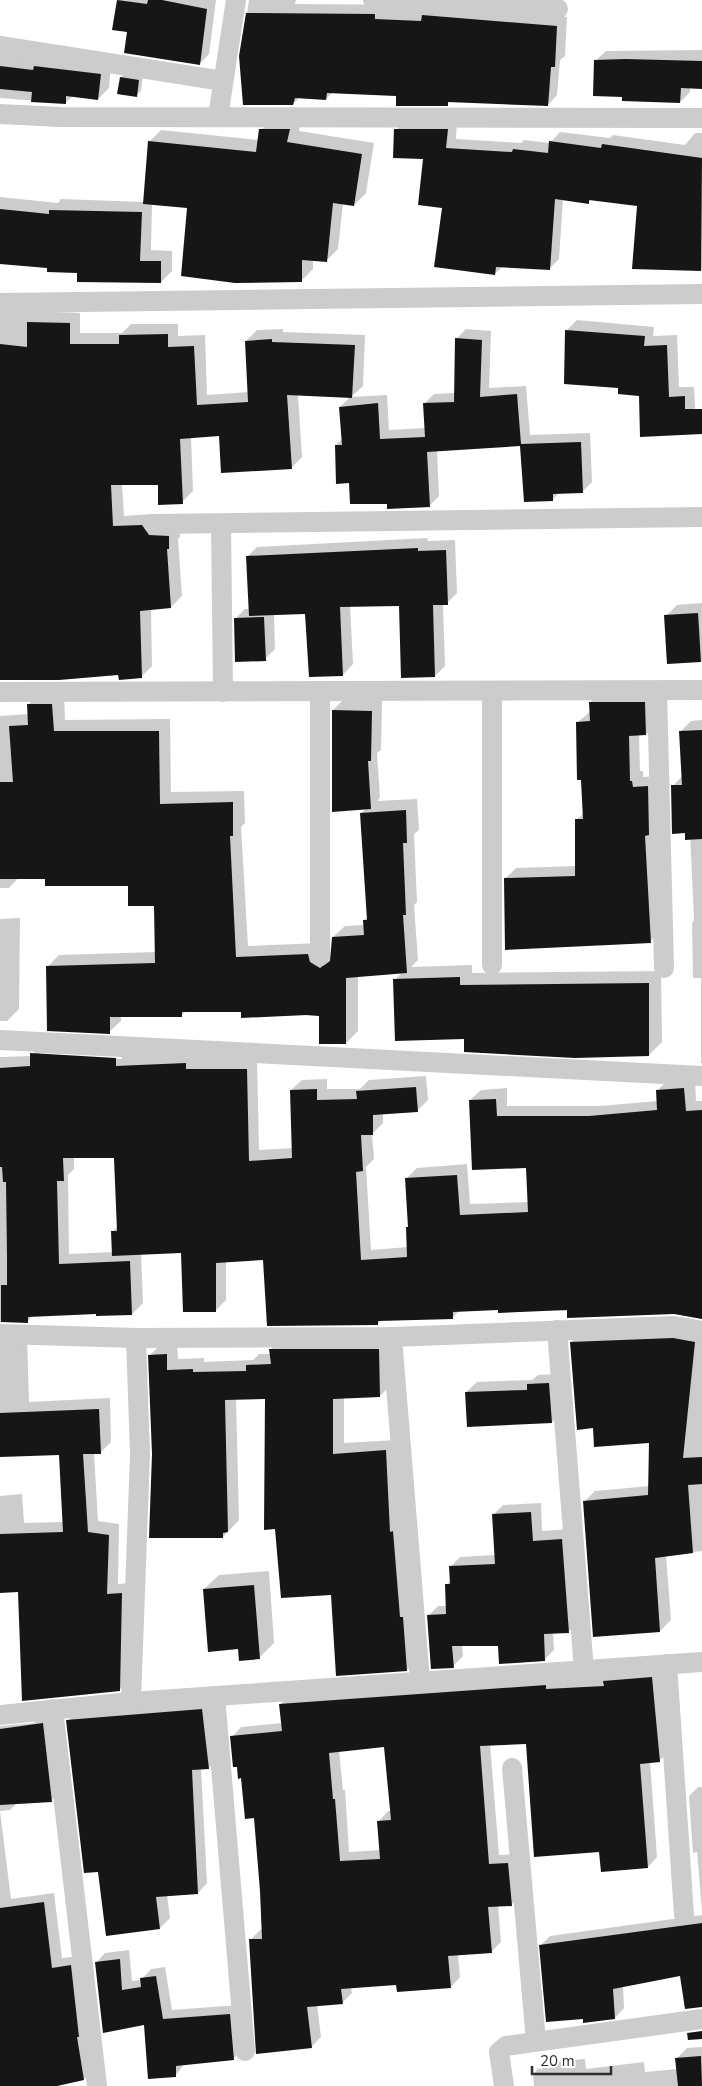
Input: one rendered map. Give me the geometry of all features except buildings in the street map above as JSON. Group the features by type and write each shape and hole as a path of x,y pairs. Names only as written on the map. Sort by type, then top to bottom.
{"street":[{"path":"218,117 236,0"},
{"path":"373,0 558,9"},
{"path":"0,46 223,81"},
{"path":"0,114 218,117 702,118"},
{"path":"0,303 702,294"},
{"path":"154,524 702,516"},
{"path":"221,524 223,692"},
{"path":"0,692 320,693 702,690"},
{"path":"657,691 664,968"},
{"path":"492,692 492,965"},
{"path":"320,693 320,956"},
{"path":"0,1040 702,1076"},
{"path":"0,1334 136,1338 392,1337 674,1326 702,1331"},
{"path":"557,1330 584,1670"},
{"path":"392,1337 420,1682"},
{"path":"132,1702 140,1454 136,1338"},
{"path":"0,1715 132,1702 702,1662"},
{"path":"667,1664 684,1915"},
{"path":"215,1696 245,2051"},
{"path":"53,1709 97,2086"},
{"path":"512,1768 536,2041"},
{"path":"504,2086 499,2052 506,2046 702,2019"}]}
